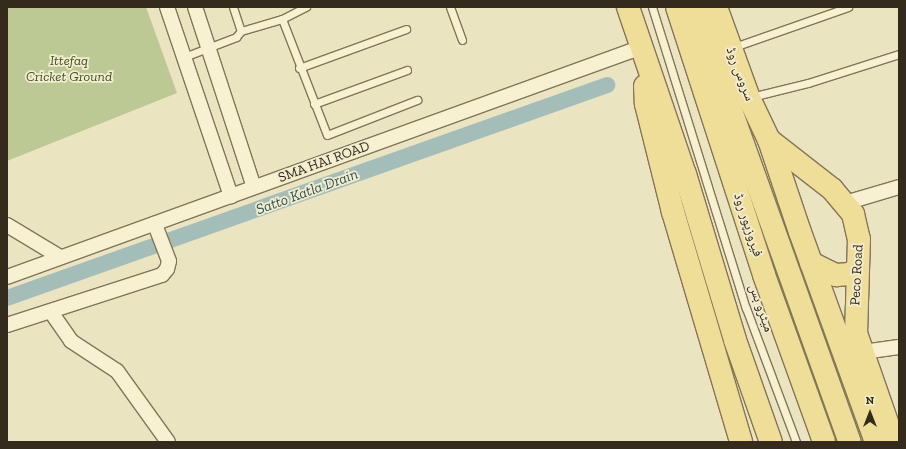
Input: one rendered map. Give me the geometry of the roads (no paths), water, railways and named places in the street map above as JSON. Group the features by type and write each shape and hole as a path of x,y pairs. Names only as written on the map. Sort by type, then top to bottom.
{"main road":[{"path":"628,7 685,174 735,340 771,442"},
{"name":"فیروزپور روڈ","path":"677,7 715,95 824,442"},
{"path":"694,7 715,95 850,442"},
{"name":"سروس روڈ","path":"716,7 749,98 769,140 811,263 876,442"},
{"path":"642,47 646,104 671,204 742,442"},
{"name":"Peco Road","path":"769,140 825,183 845,203 857,226 858,268 855,320 863,352 894,442"},
{"path":"792,208 802,189 813,184 825,183"},
{"path":"811,263 836,275 850,274 858,268"}],"street":[{"path":"167,7 231,196"},
{"path":"195,7 209,45 254,187"},
{"name":"SMA HAI ROAD","path":"7,277 60,257 156,228 254,187 642,47"},
{"path":"845,203 899,187"},
{"path":"7,225 60,257"},
{"path":"7,325 162,275 167,269 169,261 156,228"},
{"path":"51,312 71,341 117,371 168,442"},
{"path":"863,352 899,347"}],"lane":[{"path":"233,7 241,31"},
{"path":"184,57 209,45 236,37 241,31 282,19 306,7"},
{"path":"450,7 462,40"},
{"name":"میٹرو بس","path":"652,7 746,308 796,442"},
{"path":"730,49 848,7"},
{"path":"282,19 299,68 326,136 417,100"},
{"path":"299,68 406,29"},
{"path":"749,98 808,84 899,54"},
{"path":"314,104 407,70"}],"waterway":[{"name":"Satto Katla Drain","path":"7,298 607,85"}],"park label":[{"name":"Ittefaq Cricket Ground","path":"69,70"}]}
